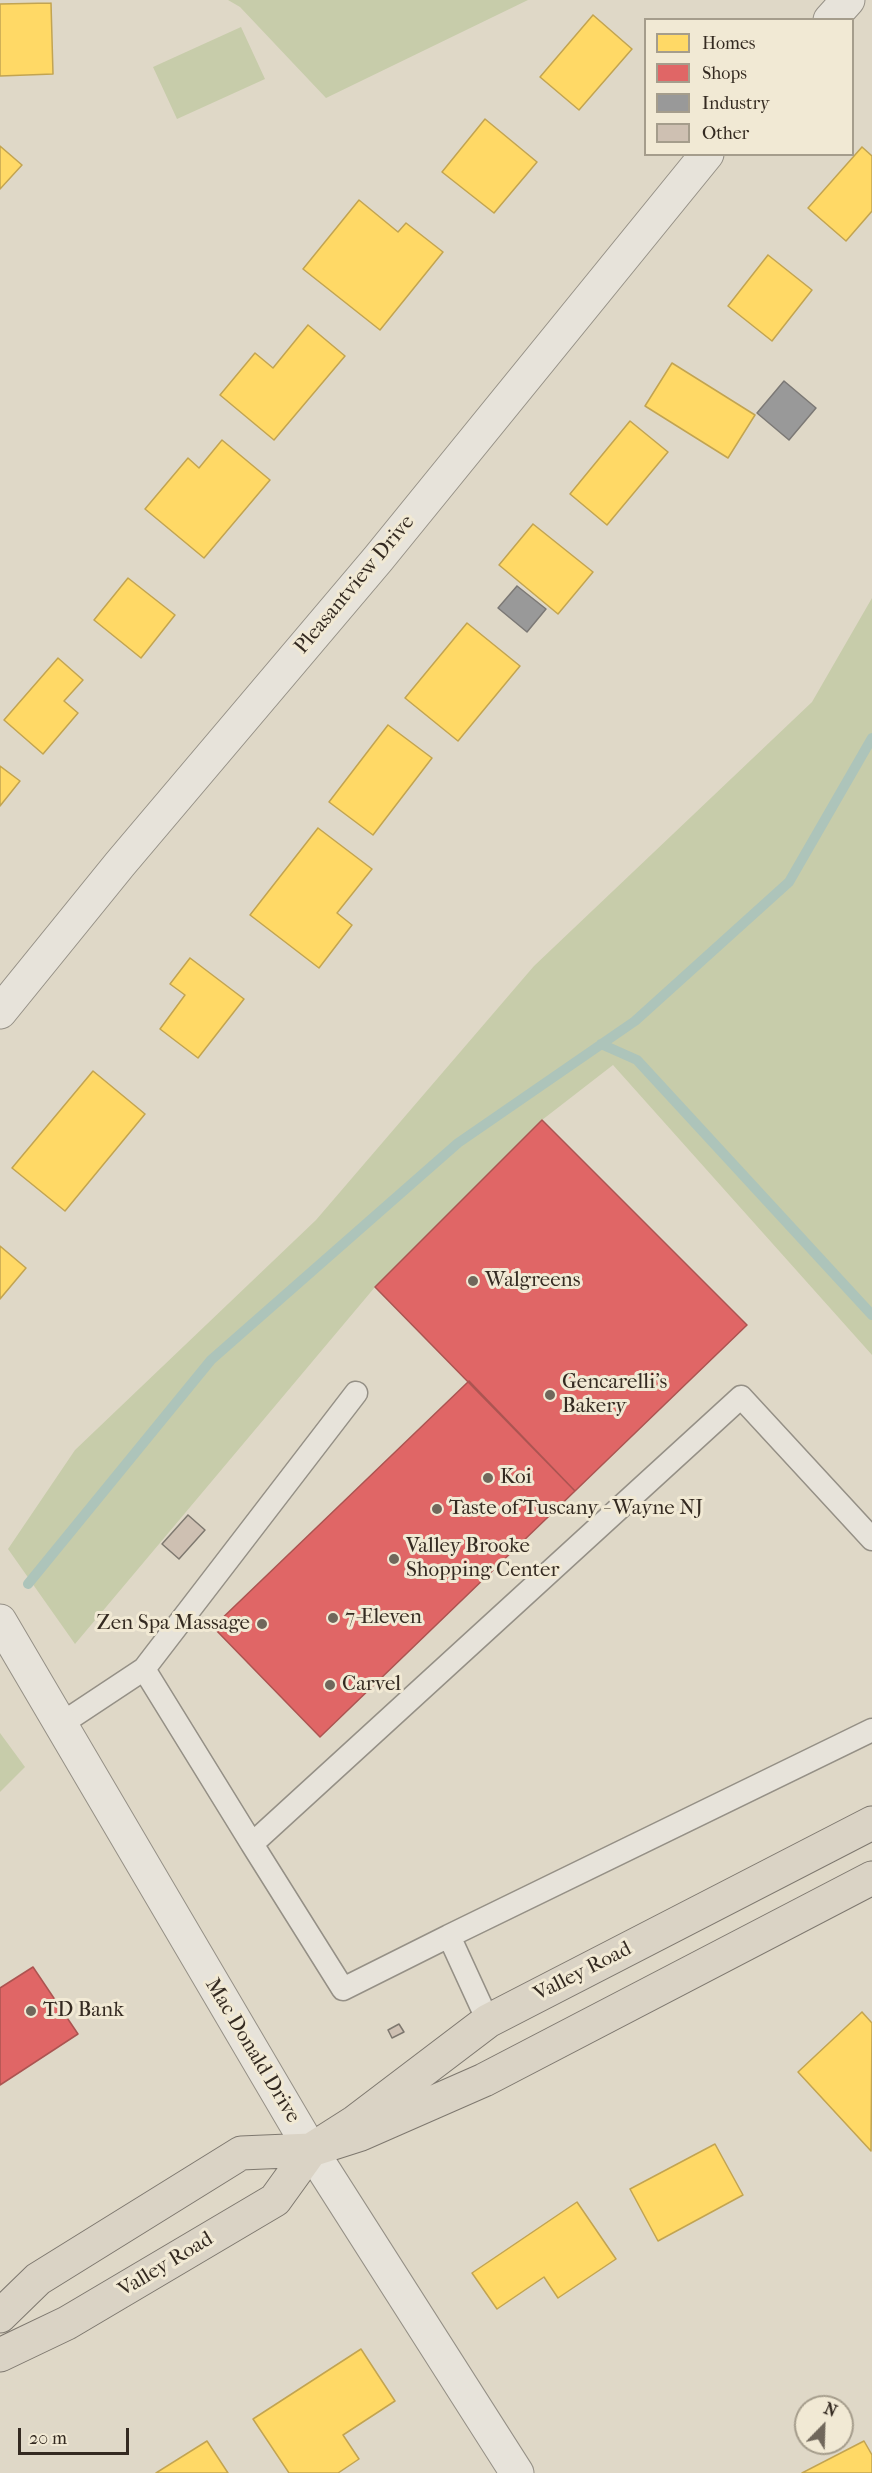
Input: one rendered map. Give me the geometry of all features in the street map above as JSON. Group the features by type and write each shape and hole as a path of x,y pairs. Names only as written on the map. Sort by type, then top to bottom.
{"main road":[{"name":"Valley Road","path":"0,2355 67,2324 275,2200 311,2150 355,2122 488,2020 872,1823"},
{"name":"Valley Road","path":"0,2316 38,2279 241,2153 311,2150 361,2134 484,2080 872,1878"}],"street":[{"path":"832,18 848,0"},
{"name":"Pleasantview Drive","path":"0,1012 120,864 378,559 704,156"},
{"name":"Mac Donald Drive","path":"0,1621 311,2150 517,2473"}],"lane":[{"path":"61,1724 144,1669 356,1393"},
{"path":"252,1844 741,1397 872,1539"},
{"path":"144,1669 343,1989 872,1730"},
{"path":"449,1936 488,2020"}],"green space":[{"path":"228,0 528,0 326,98 240,7"},
{"path":"241,27 265,79 177,119 153,67"},
{"path":"872,598 872,1355 613,1065 542,1120 375,1287 75,1644 8,1549 75,1450 316,1220 534,966 812,702"},
{"path":"0,1733 25,1767 0,1792"}],"building: Homes":[{"path":"51,3 53,74 0,76 0,4"},
{"path":"593,15 632,49 579,110 540,77"},
{"path":"485,119 537,162 494,213 442,172"},
{"path":"0,146 22,165 0,189"},
{"path":"862,147 872,156 872,211 846,241 808,208"},
{"path":"359,200 398,232 406,223 443,252 380,330 303,269"},
{"path":"768,255 812,290 772,341 728,306"},
{"path":"308,325 345,356 274,440 220,395 255,353 273,368"},
{"path":"672,363 755,415 728,458 645,406"},
{"path":"630,421 668,452 607,525 570,494"},
{"path":"222,440 270,480 204,558 145,509 188,458 199,468"},
{"path":"533,524 593,572 558,614 499,565"},
{"path":"128,578 175,615 141,658 94,620"},
{"path":"467,623 520,666 458,741 405,698"},
{"path":"58,658 83,680 64,701 78,713 43,754 4,720"},
{"path":"388,725 432,758 373,835 329,802"},
{"path":"0,766 20,781 0,806"},
{"path":"318,828 372,869 337,913 352,925 319,968 250,915"},
{"path":"190,958 244,999 198,1058 160,1029 185,995 170,984"},
{"path":"93,1071 145,1114 65,1211 12,1168"},
{"path":"0,1246 26,1268 0,1299"},
{"path":"862,2012 872,2023 871,2151 798,2072"},
{"path":"715,2144 743,2195 658,2241 630,2189"},
{"path":"577,2202 616,2259 558,2298 544,2277 497,2309 472,2273"},
{"path":"361,2349 395,2401 343,2435 359,2459 338,2473 289,2473 253,2419"},
{"path":"207,2441 228,2473 156,2473"},
{"path":"864,2441 872,2455 872,2473 802,2473 837,2455 854,2455 854,2446"}],"building: Shops":[{"name":"Walgreens","path":"542,1120 747,1325 575,1491 375,1287"},
{"name":"Valley Brooke Shopping Center","path":"469,1381 575,1491 320,1737 213,1627"},
{"name":"TD Bank","path":"33,1967 78,2034 0,2085 0,1988"}],"building: Industry":[{"path":"784,381 816,408 789,440 757,413"},
{"path":"517,586 546,609 527,632 498,608"}],"building: Other":[{"path":"188,1515 205,1530 179,1559 162,1544"},
{"path":"399,2024 404,2032 392,2038 388,2030"}],"waterway":[{"path":"28,1584 211,1360 458,1143 635,1021 789,882 872,738"},
{"path":"601,1044 637,1060 872,1315"}],"place":[{"name":"Walgreens","path":"473,1281"},
{"name":"Gencarelli's Bakery","path":"550,1395"},
{"name":"Koi","path":"488,1478"},
{"name":"Taste of Tuscany - Wayne NJ","path":"437,1509"},
{"name":"Valley Brooke Shopping Center","path":"394,1559"},
{"name":"7-Eleven","path":"333,1618"},
{"name":"Zen Spa Massage","path":"262,1624"},
{"name":"Carvel","path":"330,1685"},
{"name":"TD Bank","path":"31,2011"}]}
